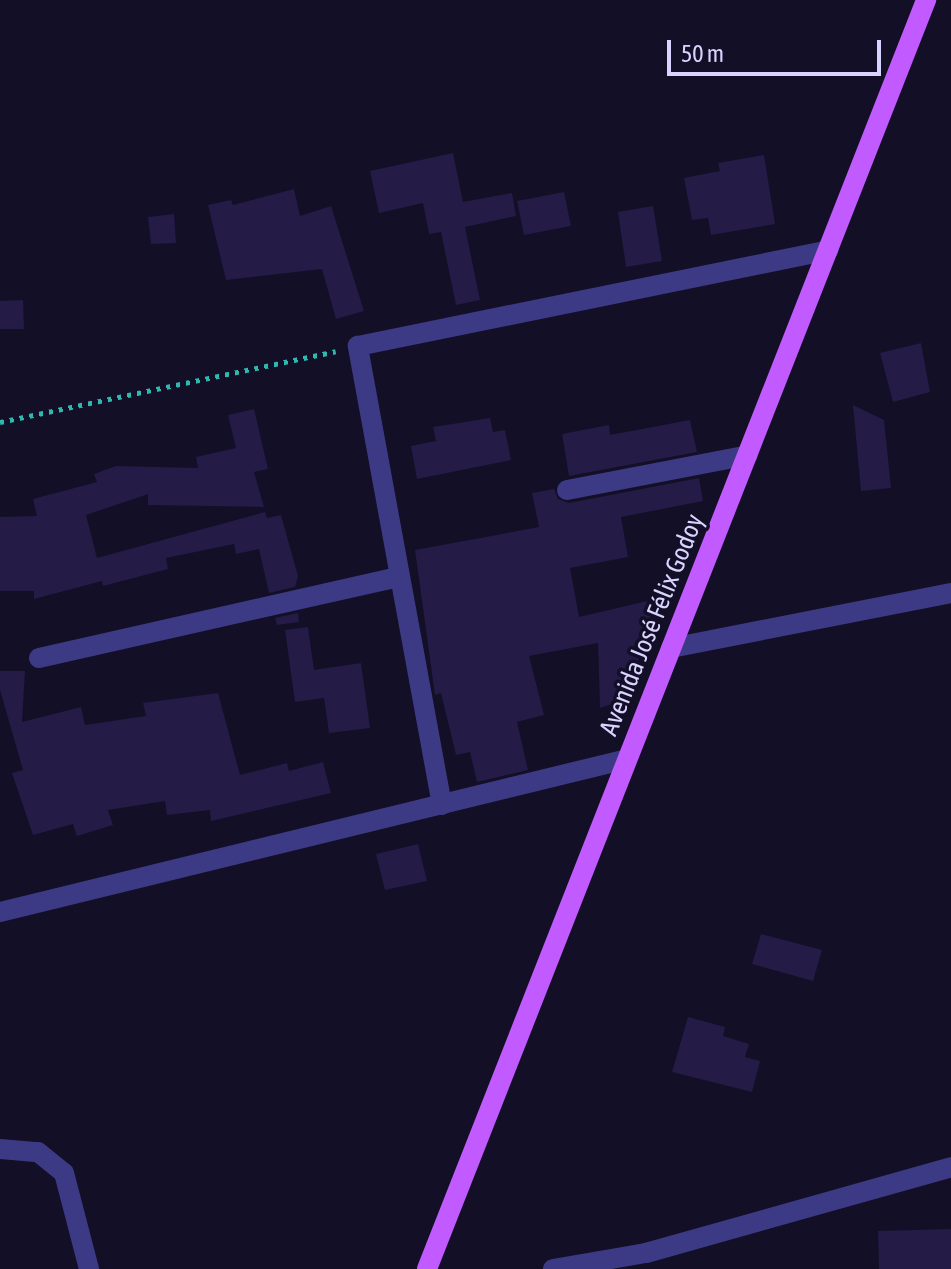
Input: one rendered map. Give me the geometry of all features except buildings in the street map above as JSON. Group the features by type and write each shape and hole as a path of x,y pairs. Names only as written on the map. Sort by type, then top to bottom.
{"main road":[{"name":"Avenida José Félix Godoy","path":"427,1269 926,0"}],"street":[{"path":"442,805 358,346 828,250"},
{"path":"567,490 748,455"},
{"path":"39,658 399,577"},
{"path":"671,648 951,593"},
{"path":"0,912 627,759"},
{"path":"0,1149 38,1152 64,1173 89,1269"},
{"path":"553,1269 646,1261 951,1167"}],"path":[{"path":"0,422 358,346"}]}
